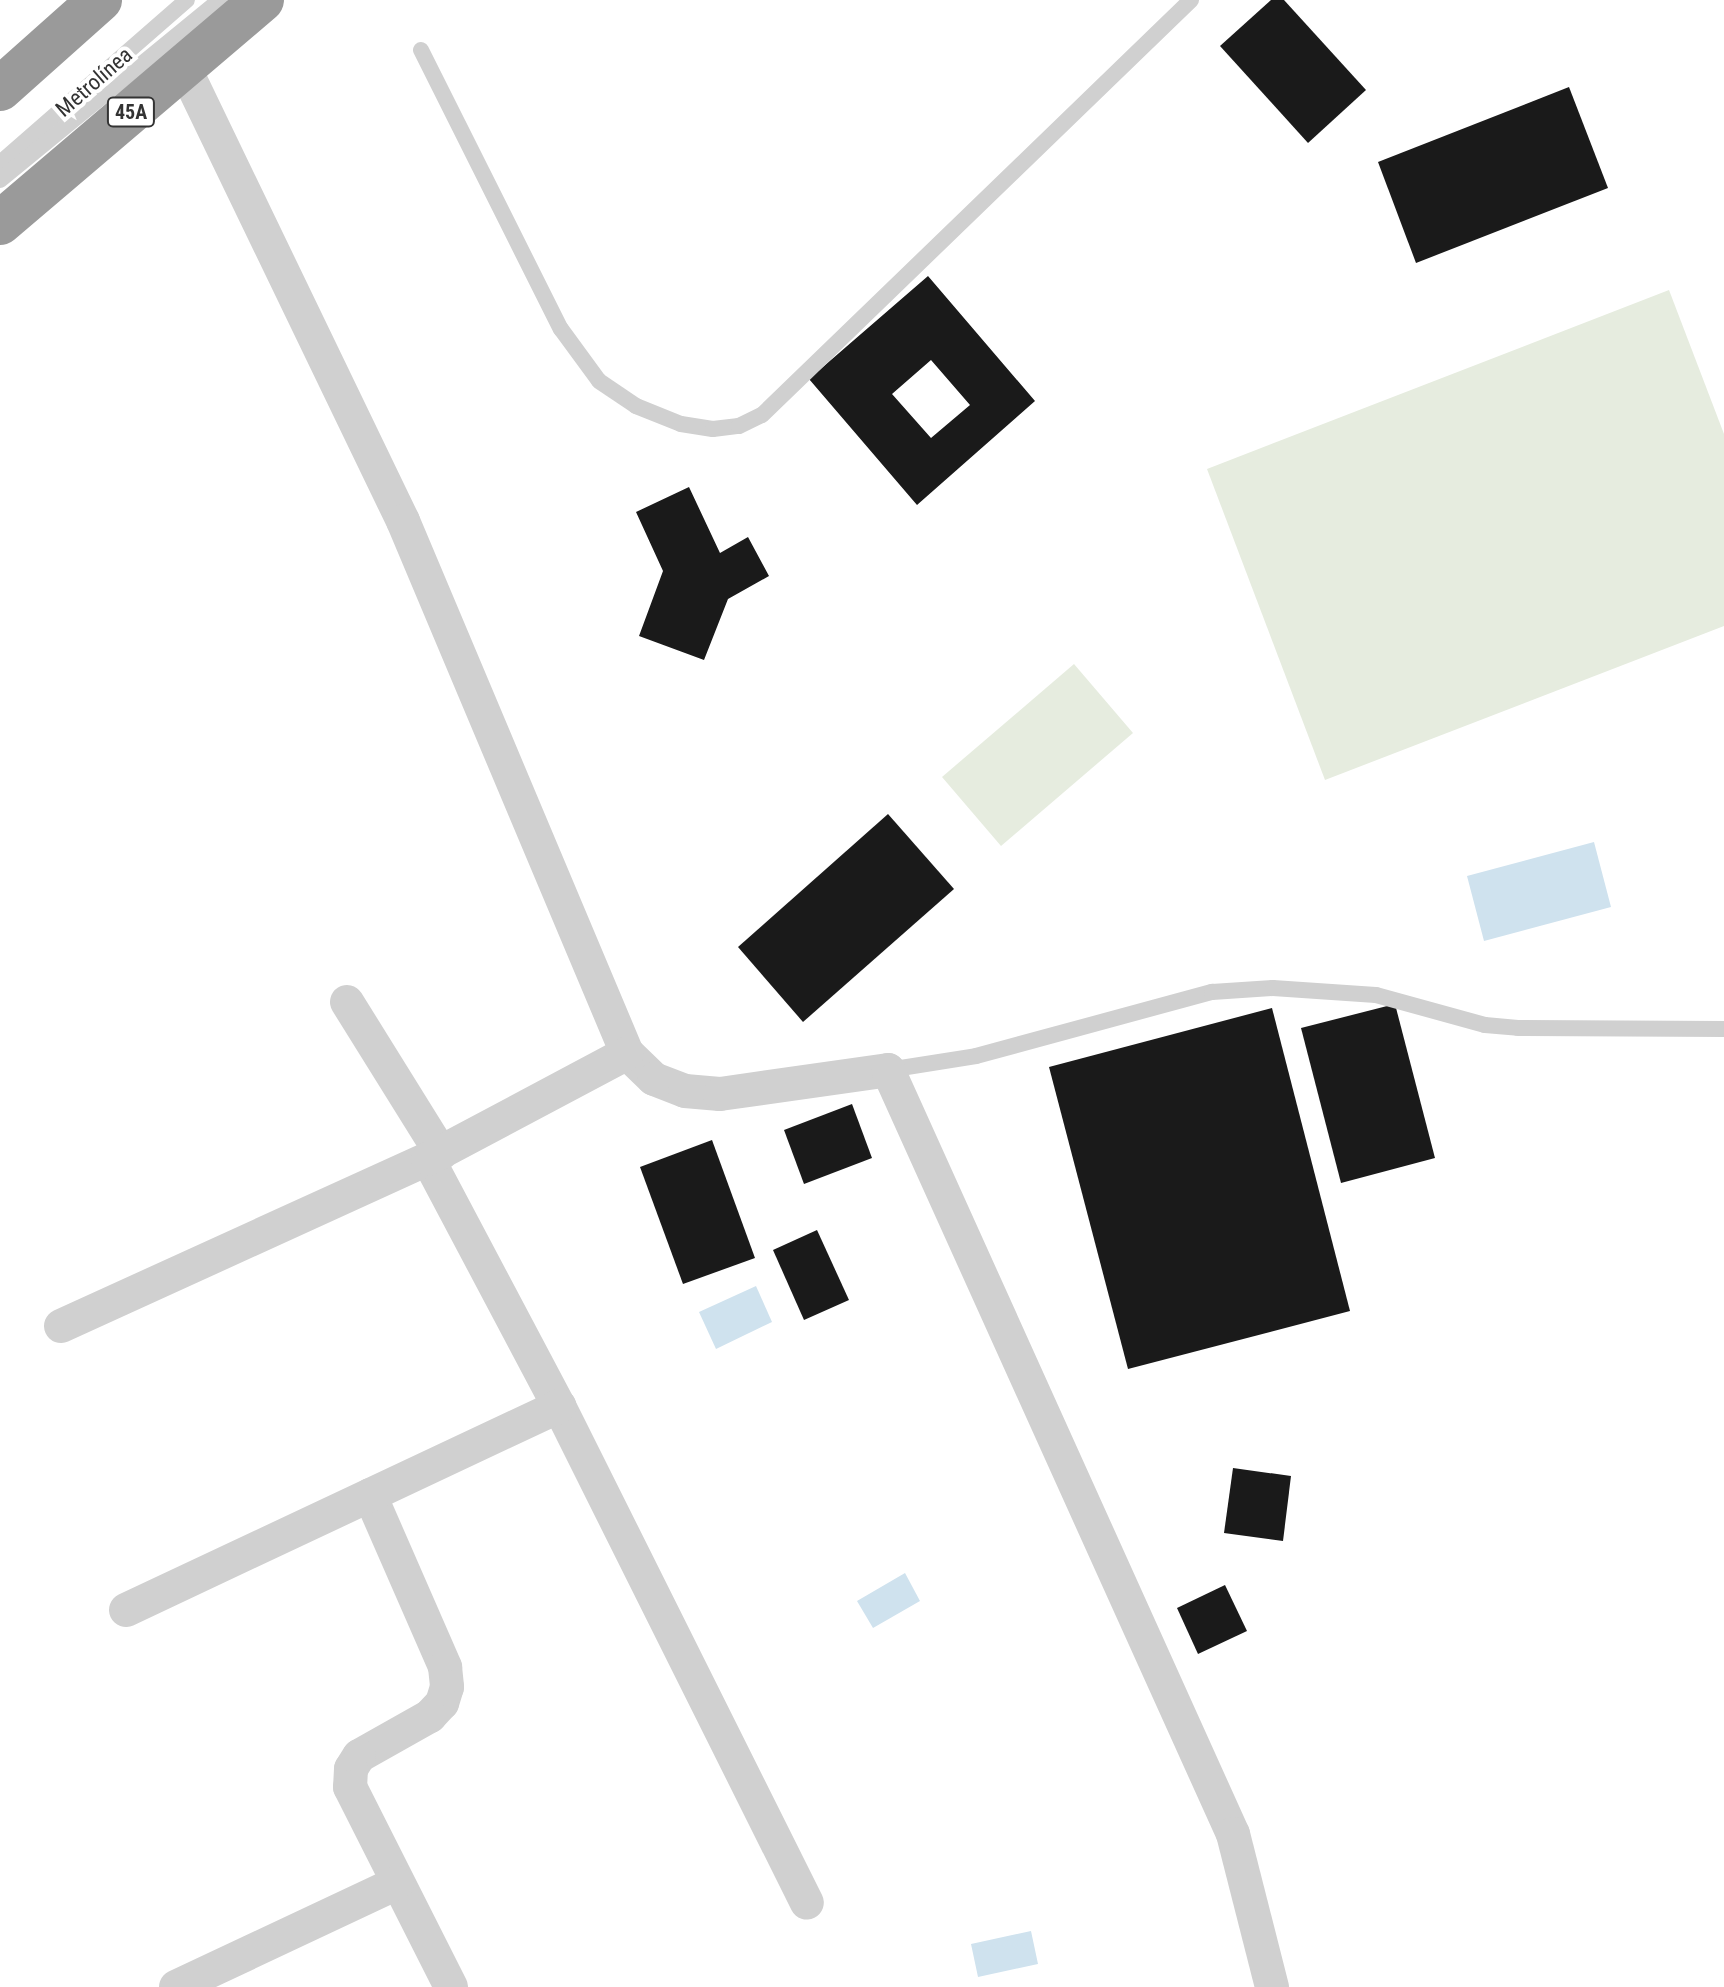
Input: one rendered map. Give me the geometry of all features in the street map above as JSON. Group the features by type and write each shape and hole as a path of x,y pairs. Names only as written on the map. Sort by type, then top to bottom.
{"highway":[{"path":"0,89 100,0"},
{"name":"45A","path":"0,223 262,0"}],"street":[{"path":"184,67 397,507 627,1053 654,1079 685,1091 720,1094 888,1070 1233,1834 1272,1987"},
{"path":"347,1002 434,1156 807,1903"},
{"path":"61,1326 434,1156 627,1053"},
{"path":"126,1610 559,1406"},
{"path":"370,1495 445,1667 446,1677 442,1703 430,1716 359,1756 351,1769 350,1787 451,1987"},
{"path":"176,1987 397,1883"}],"lane":[{"name":"Metrolínea","path":"0,163 187,0"},
{"name":"Metrolínea","path":"0,180 220,0"},
{"path":"421,50 561,329 599,381 647,410 681,424 713,429 739,426 762,415 1191,0"},
{"path":"888,1070 976,1056 1212,992 1273,988 1376,995 1485,1025 1518,1028 1724,1029"}],"shaded area":[{"path":"1669,290 1724,434 1724,626 1325,780 1207,469"},
{"path":"1074,664 1133,733 1001,846 942,777"}],"water":[{"path":"1594,842 1611,907 1484,941 1467,876"},
{"path":"756,1286 772,1322 716,1349 699,1312"},
{"path":"905,1573 920,1601 873,1628 857,1601"},
{"path":"1031,1931 1038,1964 978,1977 971,1944"}],"building":[{"path":"1271,0 1284,0 1366,90 1308,143 1220,46"},
{"path":"1569,87 1608,188 1416,263 1378,162"},
{"path":"928,276 1035,401 917,505 809,379","holes":["931,360 970,405 931,438 892,394"]},
{"path":"689,487 720,553 748,537 769,576 728,599 704,660 639,636 663,571 636,512"},
{"path":"888,814 954,889 803,1022 738,947"},
{"path":"1395,1004 1435,1158 1341,1183 1301,1028"},
{"path":"1272,1008 1350,1311 1128,1369 1049,1067"},
{"path":"852,1104 872,1158 804,1184 784,1130"},
{"path":"712,1140 755,1258 683,1284 640,1167"},
{"path":"817,1230 849,1300 804,1320 773,1250"},
{"path":"1233,1468 1291,1476 1283,1541 1224,1533"},
{"path":"1225,1585 1247,1631 1198,1654 1177,1608"}]}
